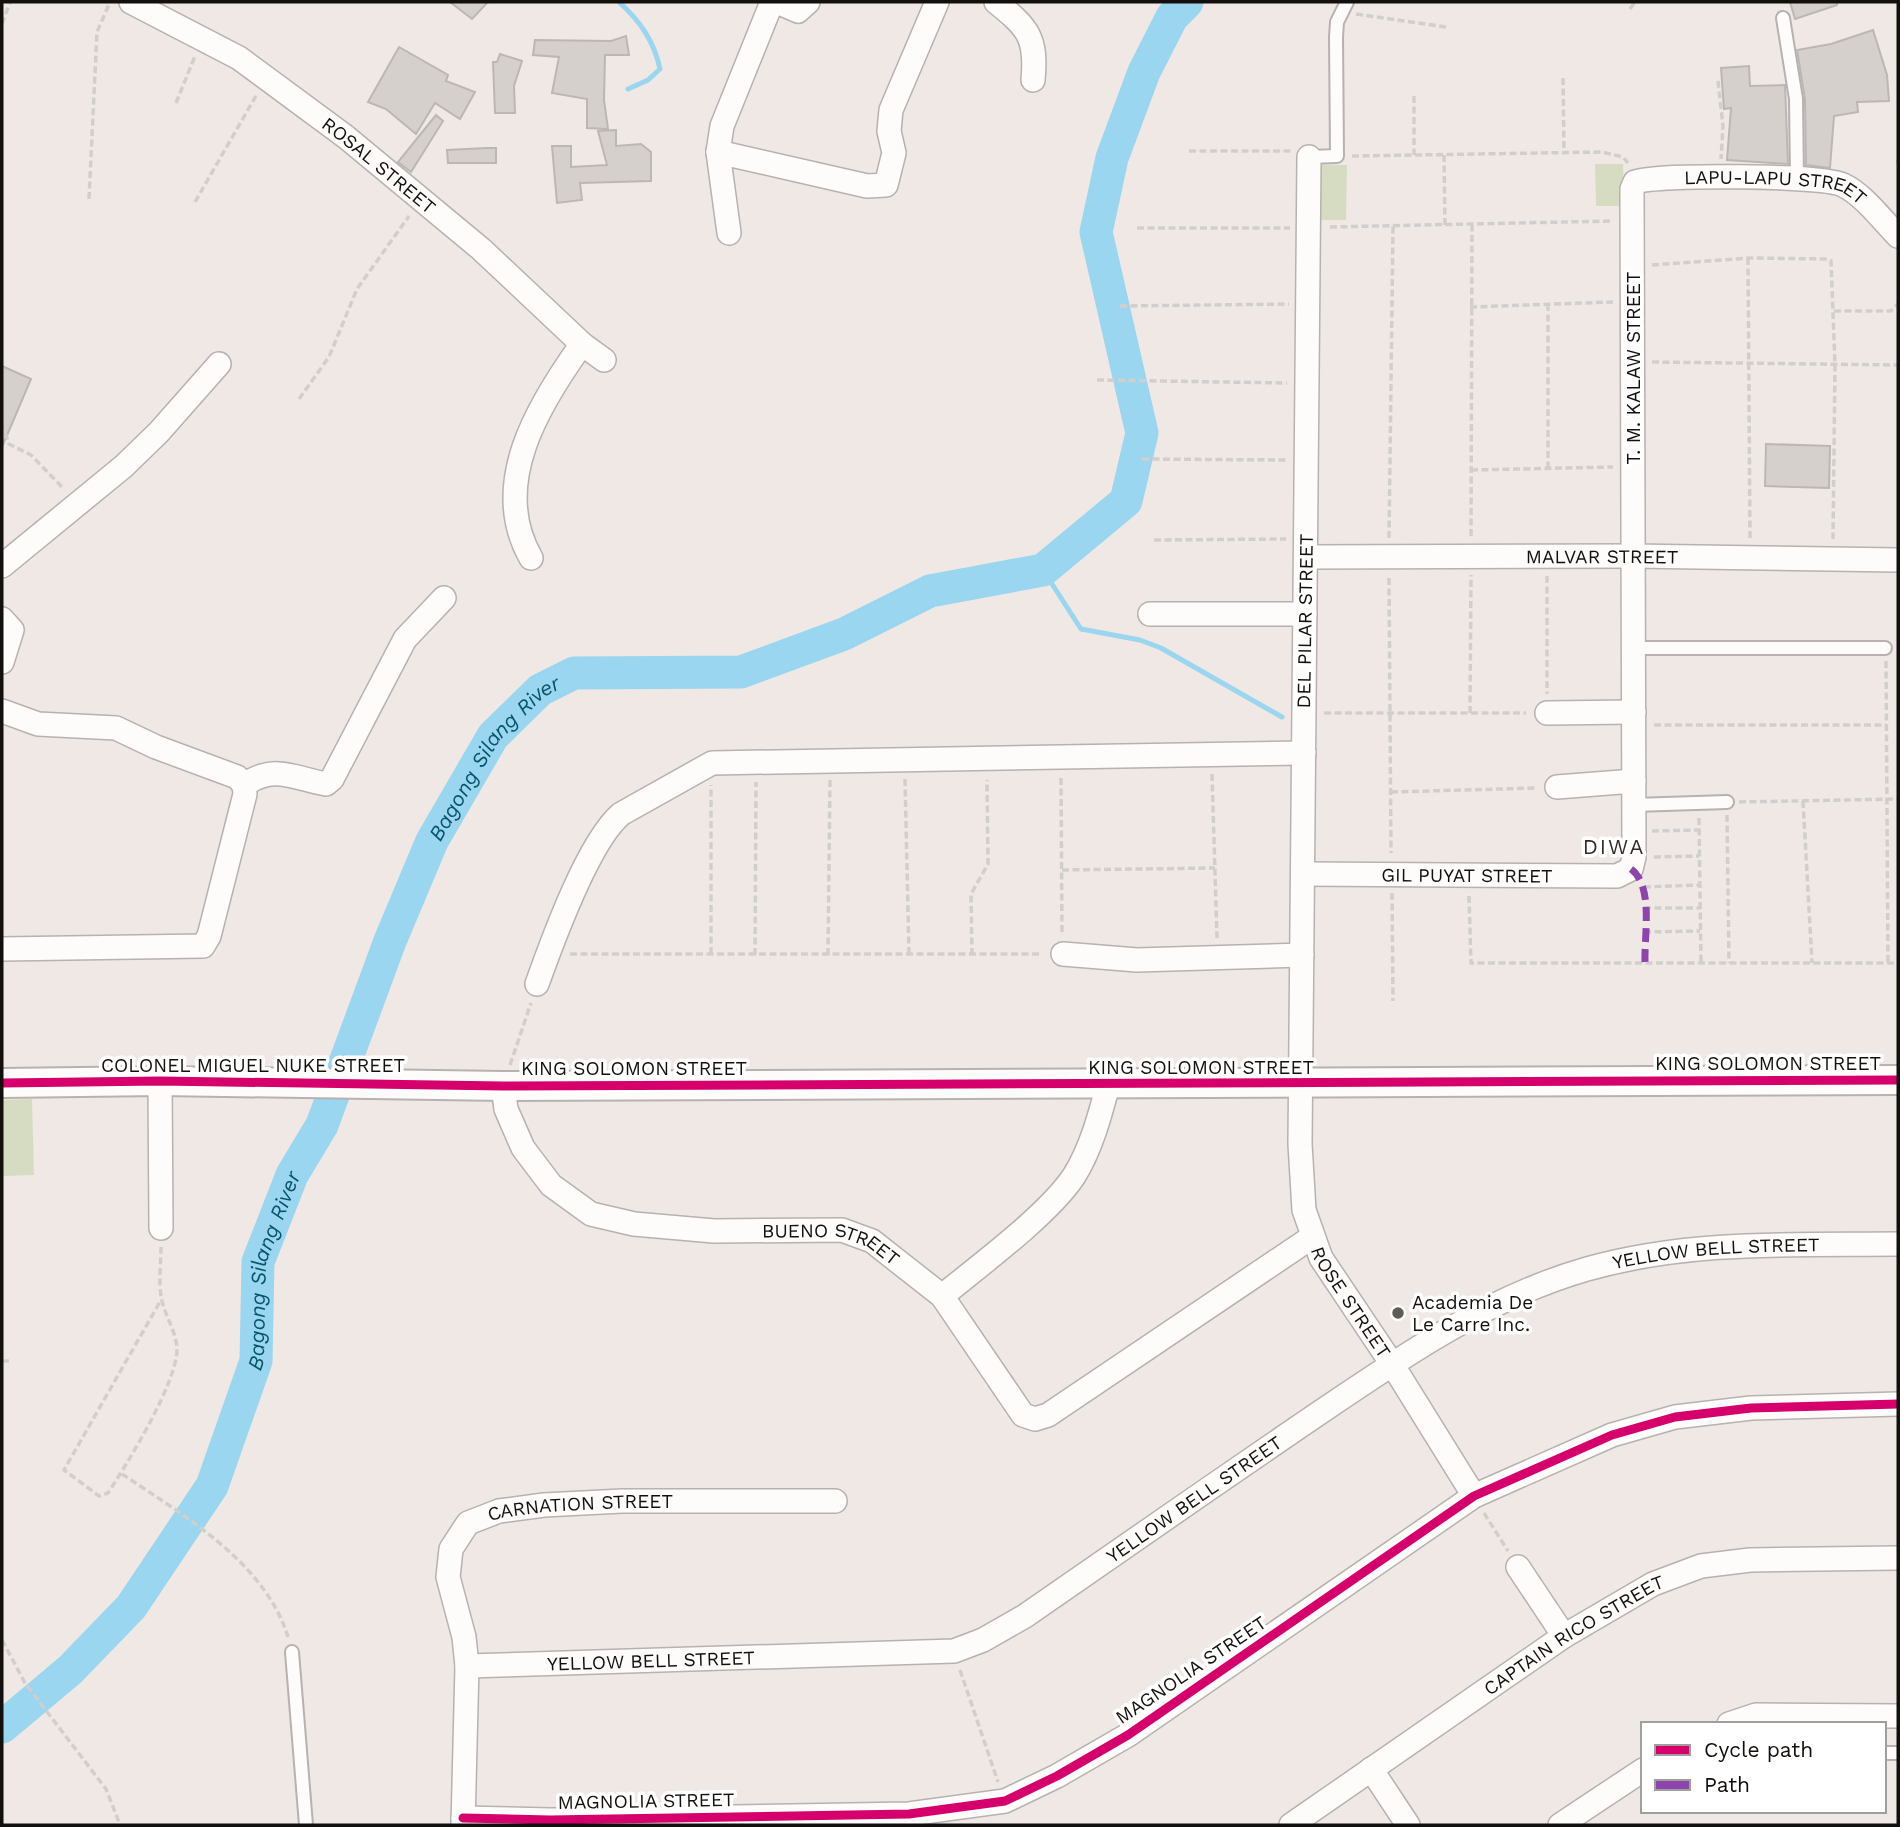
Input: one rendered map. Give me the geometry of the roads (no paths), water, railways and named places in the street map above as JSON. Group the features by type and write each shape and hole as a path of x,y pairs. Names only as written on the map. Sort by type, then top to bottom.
{"street":[{"name":"ROSAL STREET","path":"131,2 239,58 267,78 422,199 481,249 582,344 604,360"},
{"path":"730,233 718,152 723,118 775,2 798,11 808,2"},
{"path":"718,152 867,186 886,185 894,153 889,131 891,110 937,2"},
{"path":"996,2 1024,25 1033,40 1033,80"},
{"name":"DEL PILAR STREET","path":"1301,1084 1309,157"},
{"name":"LAPU-LAPU STREET","path":"1635,181 1720,178 1829,180 1844,185 1898,236"},
{"name":"T. M. KALAW STREET","path":"1635,181 1632,266 1636,871"},
{"path":"531,558 519,538 513,490 536,417 554,382 582,344"},
{"path":"2,566 159,432 219,364"},
{"name":"MALVAR STREET","path":"1306,548 1389,557 1633,556 1898,560"},
{"path":"244,785 261,773 283,774 326,784 332,779 405,639 444,598"},
{"path":"1150,614 1306,614"},
{"path":"2,619 12,630 2,662"},
{"path":"2,711 38,724 122,729 156,747 237,778 244,785 245,794 209,936 203,946 2,949"},
{"path":"1547,713 1634,719"},
{"path":"537,984 578,882 616,818 712,763 1304,753"},
{"path":"1557,787 1634,781"},
{"name":"GIL PUYAT STREET","path":"1303,874 1617,876 1636,871"},
{"path":"1063,954 1137,960 1302,955"},
{"name":"KING SOLOMON STREET","path":"503,1086 1898,1080"},
{"path":"160,1081 161,1228"},
{"name":"COLONEL MIGUEL NUKE STREET","path":"2,1083 160,1081 503,1086"},
{"name":"ROSE STREET","path":"1301,1084 1304,1210 1312,1237 1334,1279 1392,1364 1474,1496"},
{"path":"942,1296 1048,1204 1074,1176 1099,1117 1108,1085"},
{"name":"BUENO STREET","path":"503,1086 506,1109 523,1148 551,1185 591,1214 635,1224 714,1231 842,1230 872,1241 942,1296 1023,1415 1035,1419 1048,1415 1312,1237"},
{"name":"YELLOW BELL STREET","path":"467,1666 954,1651 983,1640 1025,1616 1392,1364 1487,1308 1536,1286 1588,1268 1671,1250 1720,1246 1898,1244"},
{"name":"MAGNOLIA STREET","path":"463,1822 909,1814 1005,1801 1057,1776 1128,1735 1474,1496 1612,1435 1675,1418 1751,1408 1898,1404"},
{"name":"CARNATION STREET","path":"463,1822 467,1666 464,1637 448,1577 451,1549 468,1523 499,1511 544,1505 622,1501 835,1501"},
{"name":"CAPTAIN RICO STREET","path":"1291,1825 1564,1636 1653,1584 1700,1566 1750,1560 1898,1558"},
{"path":"1518,1567 1564,1636"},
{"path":"1735,1722 1756,1715 1898,1716"},
{"path":"1371,1769 1408,1825"},
{"path":"1560,1825 1641,1771"}],"lane":[{"path":"1309,157 1337,156 1336,37 1343,7"},
{"path":"1783,18 1796,99 1797,178"},
{"path":"1633,648 1885,648"},
{"path":"1634,805 1727,802"},
{"path":"292,1652 306,1825"}],"waterway":[{"path":"619,2 645,32 660,69 648,80 628,89"},
{"name":"Bagong Silang River","path":"2,1727 70,1670 131,1607 212,1486 256,1361 258,1262 292,1175 322,1125 390,941 432,841 493,736 540,690 574,673 741,672 844,634 930,591 1043,570 1126,501 1142,433 1096,232 1112,158 1144,72 1172,17 1187,2"},
{"path":"1043,570 1081,629 1140,640 1161,648 1282,717"}],"place":[{"name":"Academia De Le Carre Inc.","path":"1398,1313"}],"district":[{"name":"DIWA","path":"1614,846"}]}
